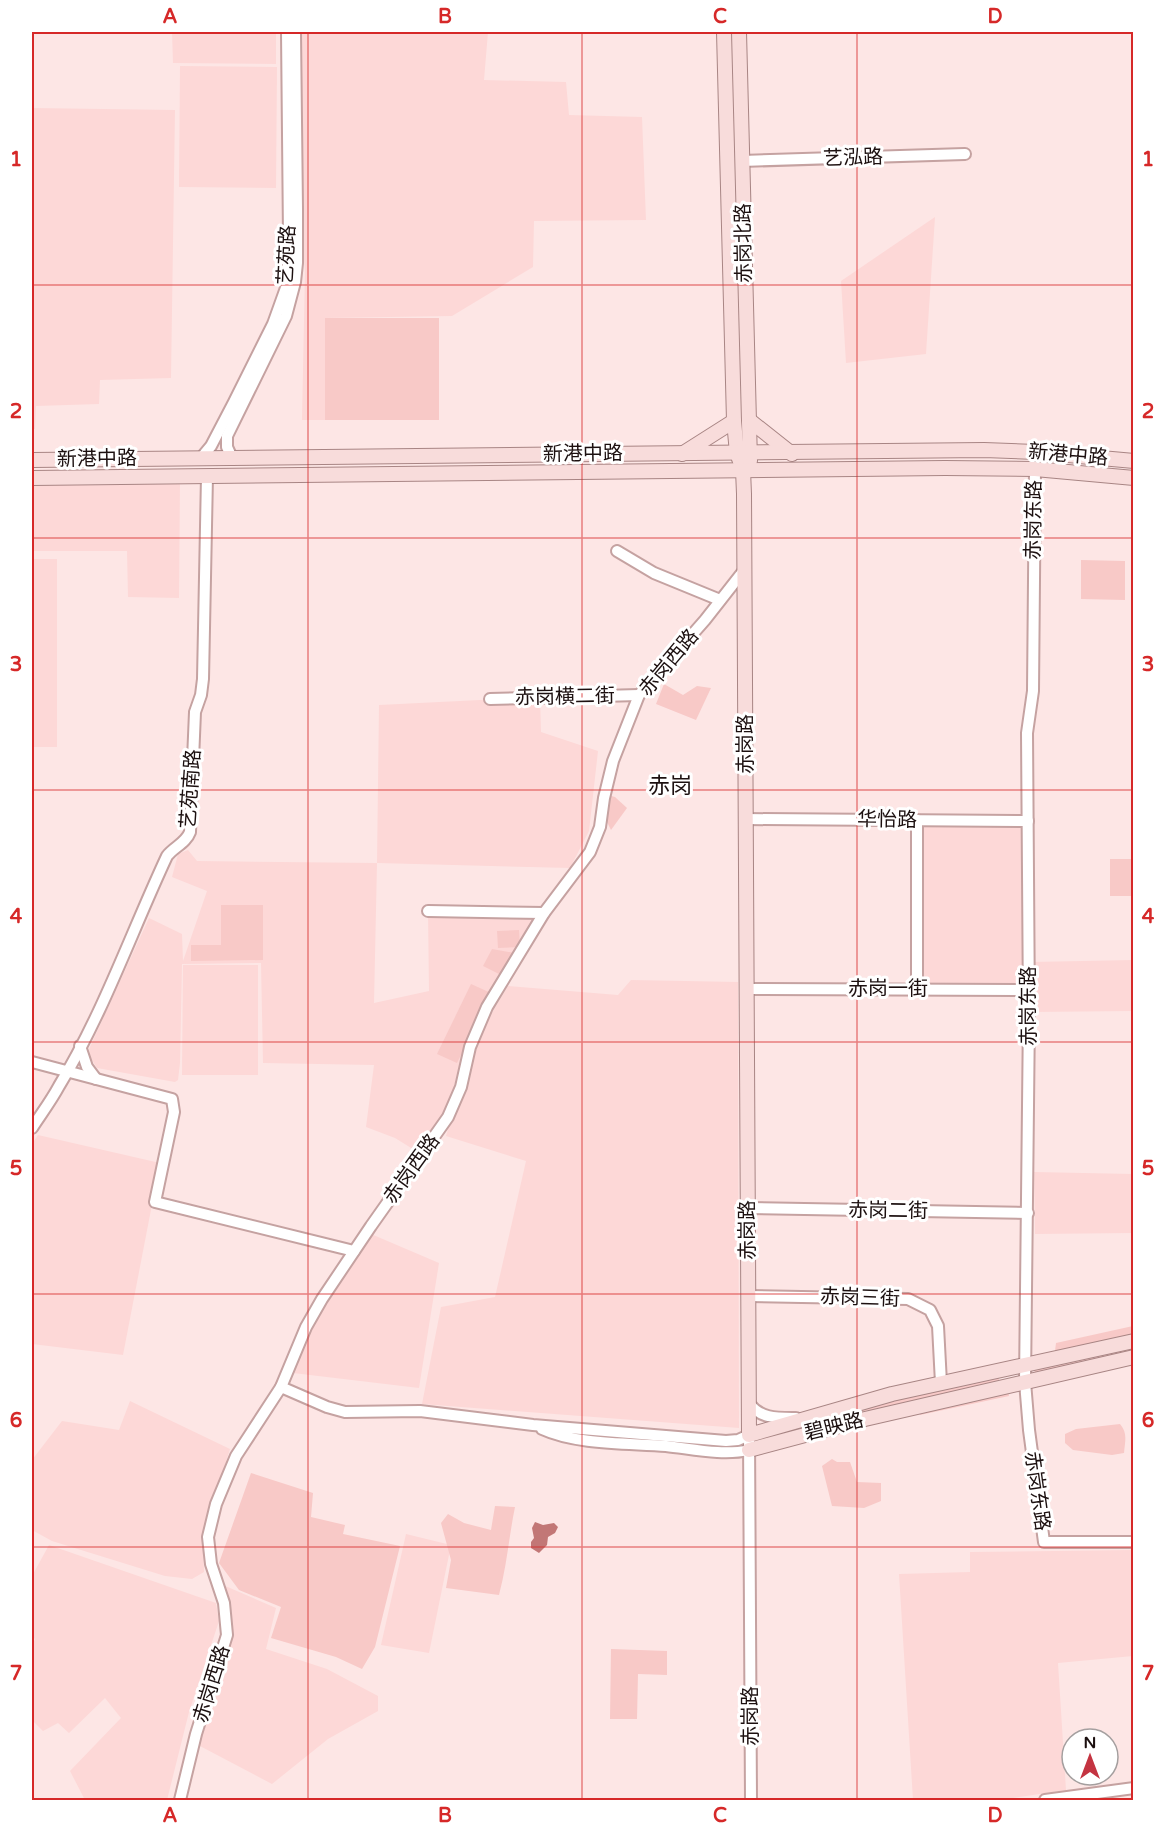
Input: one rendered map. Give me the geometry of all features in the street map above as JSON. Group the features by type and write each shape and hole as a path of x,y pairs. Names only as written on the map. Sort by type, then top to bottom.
{"main road":[{"name":"赤岗北路","path":"724,32 734,421 743,454"},
{"name":"赤岗北路","path":"739,32 749,420 743,454"},
{"path":"749,420 792,454"},
{"path":"682,454 734,421"},
{"name":"新港中路","path":"32,460 792,454 946,450 1035,452 1134,461"},
{"path":"1035,452 1035,469"},
{"name":"赤岗路","path":"743,454 747,470 749,625 745,660"},
{"path":"1065,471 1066,454"},
{"name":"新港中路","path":"32,478 945,468 1035,469 1134,478"},
{"name":"赤岗路","path":"747,470 745,660 749,1435"},
{"name":"碧映路","path":"749,1435 859,1403 1134,1341"},
{"name":"碧映路","path":"749,1450 807,1433 1134,1357"}],"street":[{"name":"艺苑路","path":"201,458 208,452 234,402 281,306 287,285 289,228 287,32"},
{"name":"艺苑路","path":"232,458 227,447 227,436 283,323 295,282 297,199 294,32"},
{"name":"艺泓路","path":"742,161 964,154"},
{"name":"赤岗东路","path":"1035,469 1033,690 1027,733 1029,990 1025,1382 1029,1430 1044,1542 1134,1542"},
{"name":"艺苑南路","path":"32,1128 68,1071 167,856 172,849 186,840 190,832 195,712 201,695 202,679 207,476"},
{"path":"617,552 654,573 720,600"},
{"name":"赤岗西路","path":"180,1800 196,1734 226,1635 224,1603 207,1548 216,1504 238,1451 281,1387 316,1308 448,1118 461,1087 470,1047 487,1007 544,913 596,842 610,772 639,695 745,569"},
{"name":"赤岗横二街","path":"490,699 639,695"},
{"name":"华怡路","path":"746,819 1028,821"},
{"path":"916,989 917,820"},
{"path":"428,911 544,913"},
{"name":"赤岗一街","path":"746,989 1029,990"},
{"path":"80,1046 87,1067 96,1079"},
{"path":"32,1062 172,1099 174,1112 155,1202 354,1251"},
{"name":"赤岗二街","path":"748,1208 1028,1213"},
{"name":"赤岗三街","path":"748,1296 908,1299 930,1310 938,1326 941,1383"},
{"name":"碧映路","path":"281,1387 345,1413 420,1411 533,1425 726,1441 738,1440 749,1435"},
{"path":"749,1403 754,1411 768,1417 809,1418"},
{"name":"碧映路","path":"533,1425 553,1434 585,1439 718,1451 749,1450"},
{"name":"赤岗路","path":"749,1435 752,1800"},
{"path":"1045,1800 1134,1788"}],"shaded area":[{"path":"172,32 276,32 276,64 173,63"},
{"path":"296,32 488,32 484,80 566,82 569,115 642,117 646,220 534,221 533,267 452,316 325,318 325,420 302,420 305,271 300,210"},
{"path":"180,66 277,67 276,188 179,187"},
{"path":"32,108 175,110 171,378 100,380 99,404 36,406 35,429 32,429"},
{"path":"935,217 926,354 846,363 841,281"},
{"path":"325,318 439,318 439,420 325,420"},
{"path":"32,481 180,481 179,598 128,597 127,551 32,551"},
{"path":"32,559 57,559 57,747 32,747"},
{"path":"1081,560 1125,561 1125,600 1081,599"},
{"path":"664,684 683,695 697,686 711,688 696,720 656,704"},
{"path":"540,697 541,732 598,751 589,831 570,868 377,863 379,705"},
{"path":"608,795 615,797 627,808 611,830 604,816"},
{"path":"920,824 1025,825 1026,988 919,986"},
{"path":"188,850 197,861 377,863 374,1003 429,991 428,911 542,913 458,1070 450,1104 416,1151 395,1138 366,1127 374,1065 263,1063 261,963 182,964 180,1063 178,1080 175,1082 97,1068 90,1057 89,1049 149,918 182,934 183,961 207,891 172,877 178,854"},
{"path":"1110,859 1133,859 1133,896 1110,896"},
{"path":"221,905 263,905 263,960 191,961 191,945 221,945"},
{"path":"519,930 520,947 498,948 497,931"},
{"path":"492,949 515,953 501,975 483,966"},
{"path":"1133,960 1133,1011 1032,1012 1031,962"},
{"path":"183,965 258,965 258,1075 182,1075"},
{"path":"631,980 738,982 739,1428 422,1404 441,1307 495,1297 526,1161 446,1136 471,1048 508,986 618,995"},
{"path":"471,984 491,993 457,1063 437,1054"},
{"path":"38,1135 160,1163 123,1355 32,1344 32,1144"},
{"path":"1034,1172 1133,1174 1133,1233 1035,1234"},
{"path":"371,1234 439,1263 419,1388 293,1373 309,1329"},
{"path":"1133,1326 1133,1335 1055,1351 1056,1343"},
{"path":"1133,1344 1133,1354 1036,1376 1033,1366"},
{"path":"998,1373 1000,1385 844,1415 852,1407"},
{"path":"1008,1388 1009,1396 920,1415 918,1409"},
{"path":"130,1401 230,1449 203,1535 204,1572 192,1579 165,1576 52,1541 32,1530 32,1460 62,1421 119,1430"},
{"path":"1120,1424 1125,1434 1124,1453 1112,1455 1073,1450 1065,1443 1065,1434 1076,1429"},
{"path":"832,1459 837,1462 850,1462 857,1482 881,1483 881,1501 864,1508 832,1506 822,1466"},
{"path":"251,1473 313,1493 311,1517 345,1525 343,1534 400,1546 375,1647 362,1669 336,1657 271,1638 281,1607 239,1590 219,1563"},
{"path":"495,1506 515,1507 499,1595 446,1588 451,1560 441,1523 448,1514 464,1523 491,1530"},
{"path":"535,1522 543,1525 554,1523 558,1527 555,1533 548,1537 547,1545 539,1553 531,1548 534,1538 532,1528"},
{"path":"406,1534 451,1545 429,1653 381,1645"},
{"path":"49,1545 216,1603 219,1621 189,1712 167,1800 85,1800 70,1771 121,1718 105,1698 69,1733 58,1723 43,1731 32,1720 32,1646 35,1639 32,1636 32,1576"},
{"path":"1133,1550 1133,1656 1058,1663 1062,1727 1060,1727 1060,1787 1066,1787 1066,1790 1000,1800 913,1800 899,1574 970,1572 970,1552"},
{"path":"223,1585 276,1608 266,1649 327,1669 378,1696 378,1711 328,1739 272,1784 198,1745 230,1636 231,1615"},
{"path":"611,1649 667,1651 667,1675 638,1674 637,1719 610,1719"}],"district":[{"name":"赤岗","path":"670,786"}]}
